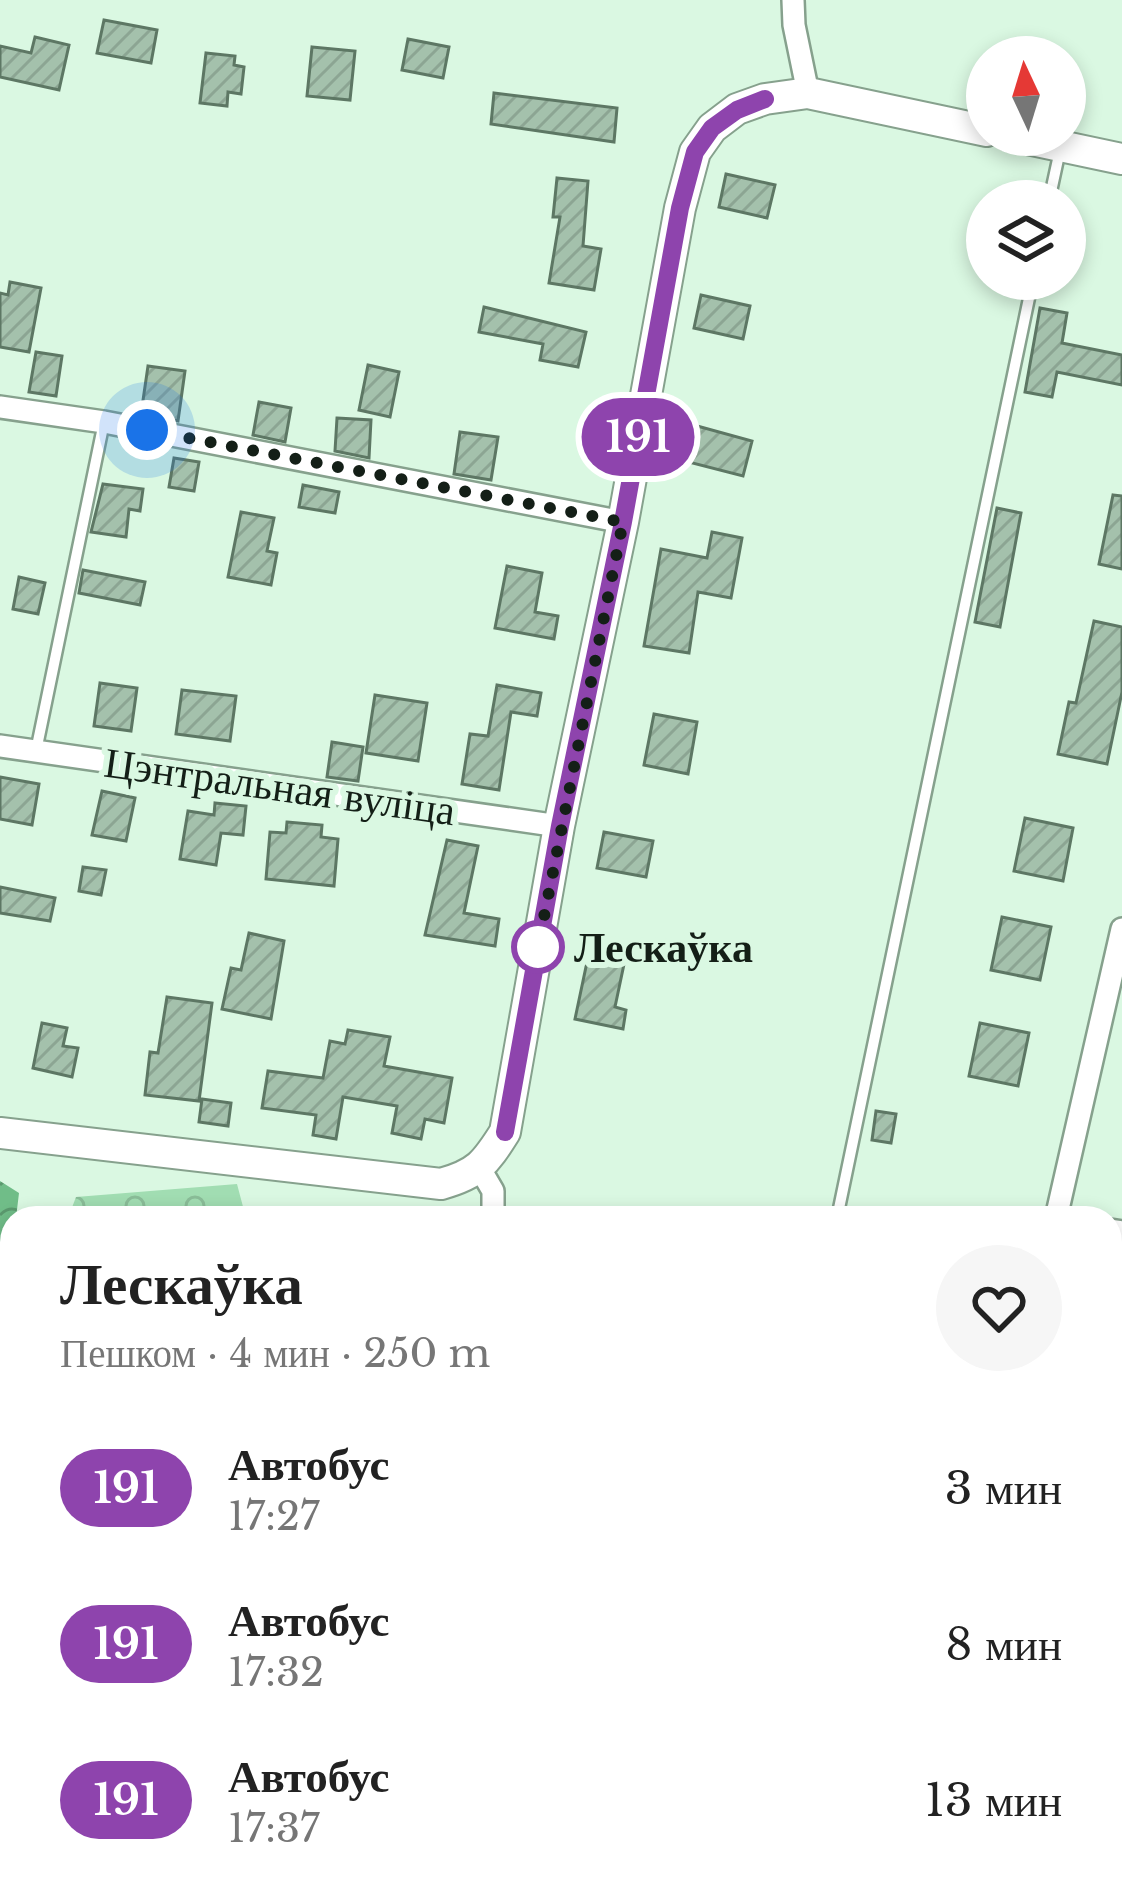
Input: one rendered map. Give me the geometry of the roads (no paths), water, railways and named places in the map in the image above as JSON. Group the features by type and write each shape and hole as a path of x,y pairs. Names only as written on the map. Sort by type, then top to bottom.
{"main road":[{"path":"0,1133 441,1184 470,1176 479,1167 505,1132 560,826 623,522 680,208 695,152 725,119 765,99 808,93 966,126"},
{"path":"1086,151 1122,159"}],"street":[{"path":"776,0 794,26"},
{"path":"794,0 794,26 808,93"},
{"path":"0,406 623,522"},
{"name":"Цэнтральная вуліца","path":"0,746 560,826"},
{"path":"1059,1206 1122,928"},
{"path":"479,1167 493,1191 493,1206"}],"lane":[{"path":"840,1206 1029,300"},
{"path":"36,752 104,422"}],"water":[{"path":"0,1181 19,1193 17,1206 0,1206"}],"place":[{"name":"Лескаўка","path":"538,947"}]}
